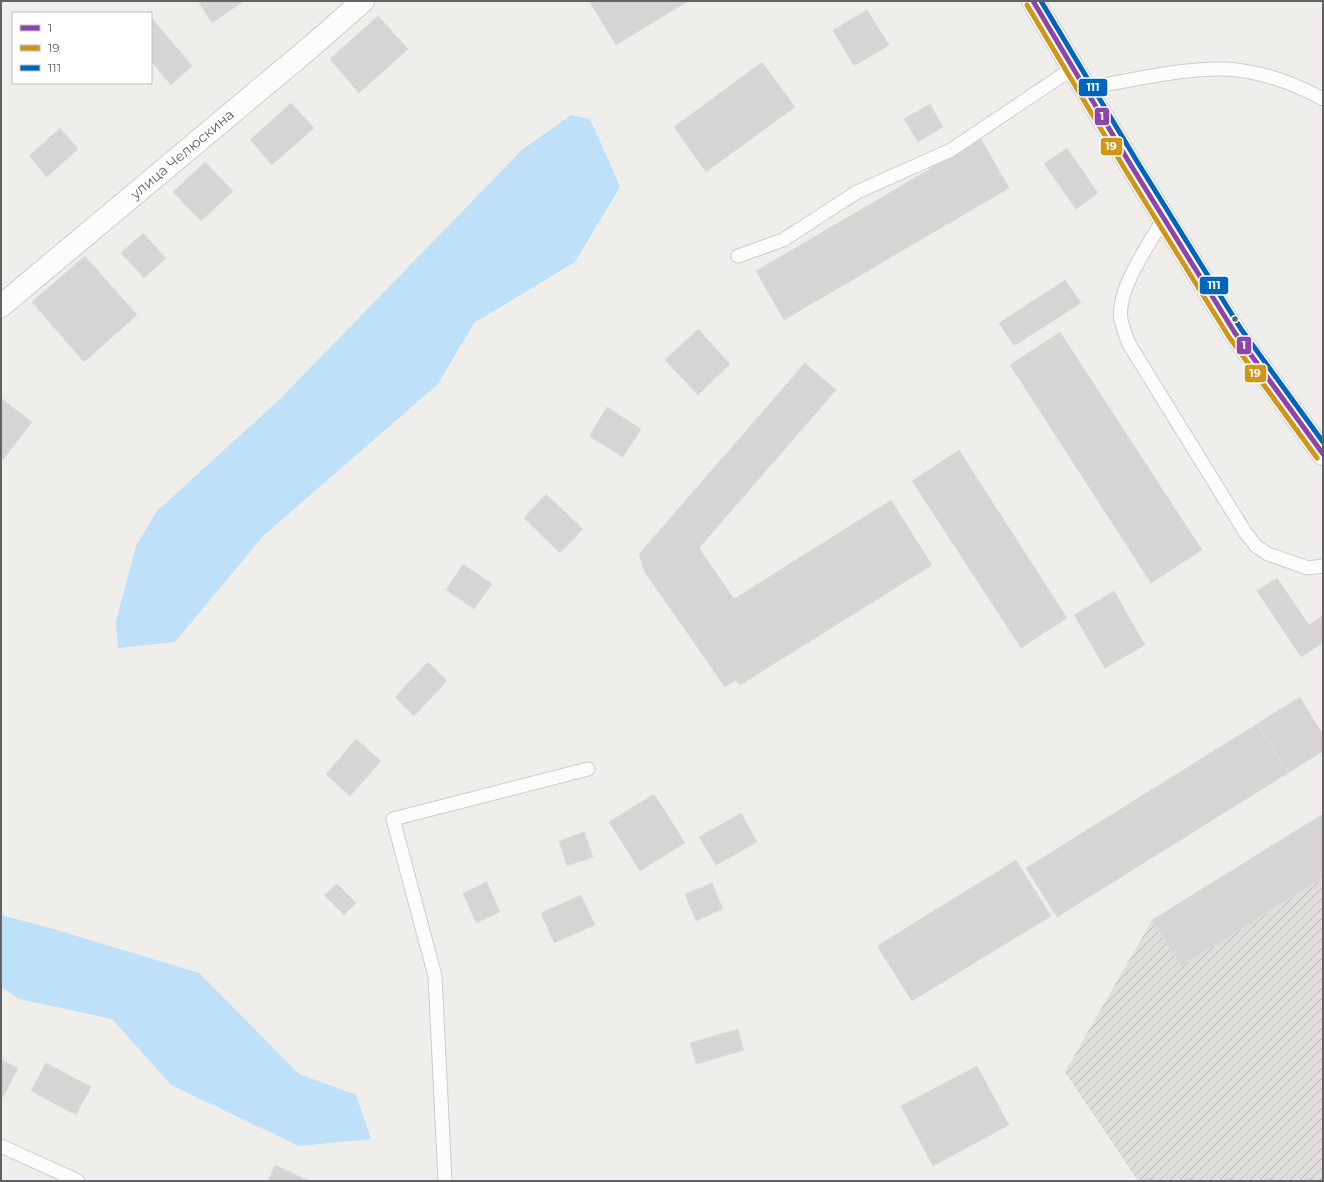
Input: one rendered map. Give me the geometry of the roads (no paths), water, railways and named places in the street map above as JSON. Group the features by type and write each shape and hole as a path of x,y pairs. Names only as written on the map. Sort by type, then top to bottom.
{"main road":[{"name":"улица Челюскина","path":"1,306 313,45 363,1"},
{"path":"1033,1 1235,333 1323,454"}],"lane":[{"path":"738,256 783,240 857,192 951,150 1073,68"},
{"path":"1086,88 1181,72 1225,69 1264,76 1303,88 1323,99"},
{"path":"1164,218 1126,285 1122,300 1121,320 1129,344 1245,532 1257,546 1268,554 1308,568 1323,566"},
{"path":"445,1181 435,976 393,819 588,769"},
{"path":"1,1146 78,1181"}],"water":[{"path":"571,115 590,119 620,187 575,262 474,323 438,384 263,536 175,642 118,648 116,621 136,546 157,511 279,400 523,149"},
{"path":"1,915 57,930 199,973 299,1074 356,1095 371,1139 299,1146 171,1085 112,1019 19,999 1,987"}]}
